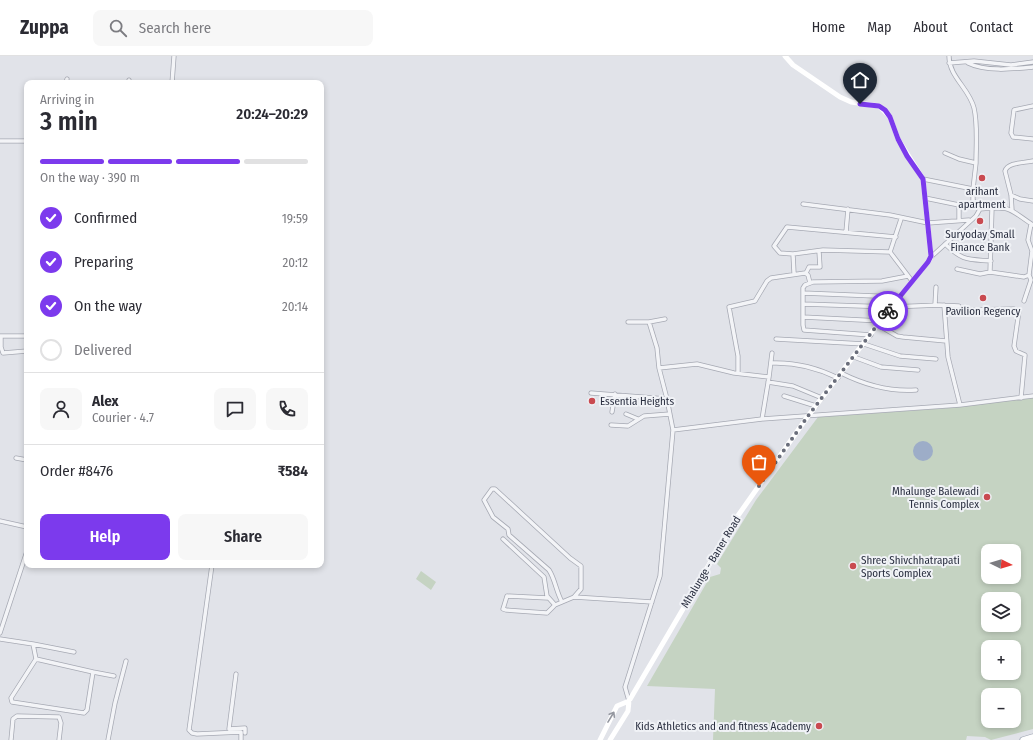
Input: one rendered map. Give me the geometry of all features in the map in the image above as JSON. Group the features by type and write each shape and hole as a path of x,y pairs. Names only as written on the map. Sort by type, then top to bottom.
{"main road":[{"path":"785,56 793,65 840,97 851,102 879,106 885,110 890,117 898,139 907,156 923,179 931,256"},
{"name":"Mhalunge - Baner Road","path":"610,740 628,711 628,701 737,518 808,416 912,280 928,262 931,256"},
{"name":"Mhalunge - Baner Road","path":"600,740 617,706 628,701"},
{"path":"1023,740 1033,738"}],"street":[{"path":"172,80 174,56"},
{"path":"949,56 949,63 974,107 976,163 972,189 973,200 980,209"},
{"path":"968,63 974,61 1011,64 1033,62"},
{"path":"949,63 968,63 999,68 1033,67"},
{"path":"1033,106 1014,110 1011,133 1013,137 1033,139"},
{"path":"0,141 24,141"},
{"path":"945,153 959,160 976,163"},
{"path":"1012,210 1011,195 1005,172 1006,168 1010,165 1033,161"},
{"path":"923,179 972,189"},
{"path":"1011,195 1020,199 1033,201"},
{"path":"925,198 959,205 959,220"},
{"path":"803,204 890,215 902,219 928,223 969,220"},
{"path":"980,209 1002,207 1012,210 1032,225 1028,240 1028,246 1032,251 1029,275 1031,280 1024,301"},
{"path":"990,272 992,208"},
{"path":"846,232 848,209"},
{"path":"931,256 969,220 976,216 980,209"},
{"path":"890,252 902,219"},
{"path":"890,252 819,251 793,254 780,253 774,246 787,227 896,237"},
{"path":"945,244 955,254 964,259 991,261"},
{"path":"810,283 806,274 809,267 820,267 819,251"},
{"path":"890,252 912,280"},
{"path":"793,254 794,273"},
{"path":"957,269 980,274 990,272 1024,277 1029,275"},
{"path":"738,373 738,356 728,307 755,300 769,279 794,273 806,274"},
{"path":"871,335 807,331 803,328 803,288 810,283 882,281 908,276"},
{"path":"934,305 936,287"},
{"path":"803,293 899,297"},
{"path":"803,304 891,307 934,305 959,306"},
{"path":"944,305 948,357 960,405"},
{"path":"966,310 1014,309 1020,311 1014,346 1016,351 1025,355 1021,398"},
{"path":"803,317 879,323 897,336 946,340"},
{"path":"628,322 649,322 665,318"},
{"path":"628,701 625,687 660,576 672,430 668,399 649,322"},
{"path":"24,336 1,336 0,347 3,353 24,352"},
{"path":"776,339 864,344 900,356 936,359"},
{"path":"762,419 772,353"},
{"path":"854,357 882,367 918,370"},
{"path":"770,363 817,368 838,378"},
{"path":"660,368 697,364 738,373 769,377"},
{"path":"841,373 874,387 891,390 916,390"},
{"path":"768,382 793,386 822,398"},
{"path":"591,393 668,399"},
{"path":"612,412 615,394"},
{"path":"784,396 816,406"},
{"path":"672,430 762,419 960,405 1033,396"},
{"path":"626,414 638,419"},
{"path":"611,425 628,426 644,416 670,414"},
{"path":"16,458 24,459"},
{"path":"548,598 506,596 502,608 506,610 543,613 549,611 555,605 574,597 581,589 581,566 570,558 495,489 492,489 484,500 493,517 508,529 509,535 549,570 553,576 556,591 562,602"},
{"path":"0,521 24,526"},
{"path":"504,539 544,577 548,598 555,605"},
{"path":"0,633 24,560"},
{"path":"212,568 189,730 192,733 197,734 241,732 241,740"},
{"path":"574,597 652,602"},
{"path":"0,640 33,644 74,652"},
{"path":"33,644 36,659 11,698 12,702 86,712 93,672"},
{"path":"36,659 114,676"},
{"path":"108,740 115,703 126,661"},
{"path":"236,674 229,729 245,728 245,733"},
{"path":"11,740 13,719 17,716 59,717 61,723 59,740"}],"green space":[{"name":"Shree Shivchhatrapati Sports Complex","path":"1033,395 1033,729 991,740 985,737 967,736 966,740 713,740 715,689 647,686 710,577 720,574 721,568 717,564 756,500 818,417 948,408"},
{"path":"421,571 436,582 431,590 416,579"}],"water":[{"path":"923,441 930,444 933,451 930,458 923,461 916,458 913,451 916,444"}],"way so far":[{"path":"759,486 808,416 888,311"}],"place":[{"name":"arihant apartment","path":"982,178"},
{"name":"Suryoday Small Finance Bank","path":"980,221"},
{"name":"Pavilion Regency","path":"983,298"},
{"name":"Essentia Heights","path":"592,401"},
{"name":"Mhalunge Balewadi Tennis Complex","path":"987,497"},
{"name":"Shree Shivchhatrapati Sports Complex","path":"853,566"},
{"name":"Kids Athletics and and fitness Academy","path":"819,726"}],"route":[{"path":"860,104 879,106 885,110 890,117 898,139 907,156 920,172 923,179 931,256 928,262 888,311"}]}
